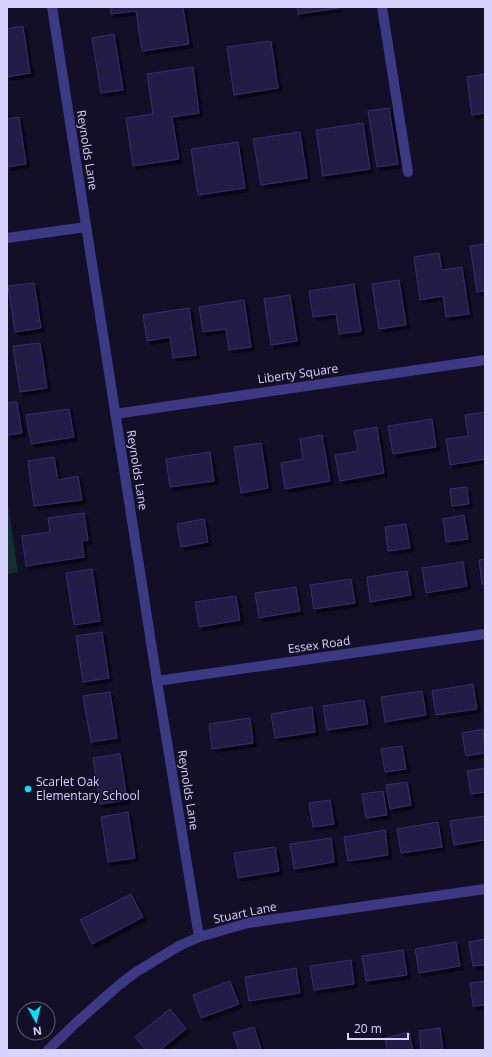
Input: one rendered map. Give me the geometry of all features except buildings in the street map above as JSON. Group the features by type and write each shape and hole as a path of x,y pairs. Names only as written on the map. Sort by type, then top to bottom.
{"street":[{"name":"Reynolds Lane","path":"52,7 157,681 199,937"},
{"path":"382,7 408,172"},
{"path":"7,238 86,227"},
{"name":"Liberty Square","path":"115,414 485,360"},
{"name":"Essex Road","path":"157,681 485,634"},
{"name":"Stuart Lane","path":"48,1050 107,995 136,972 179,946 199,937 248,924 485,889"}],"green space":[{"path":"7,497 18,572 7,574"}],"place":[{"name":"Scarlet Oak Elementary School","path":"28,789"}]}
